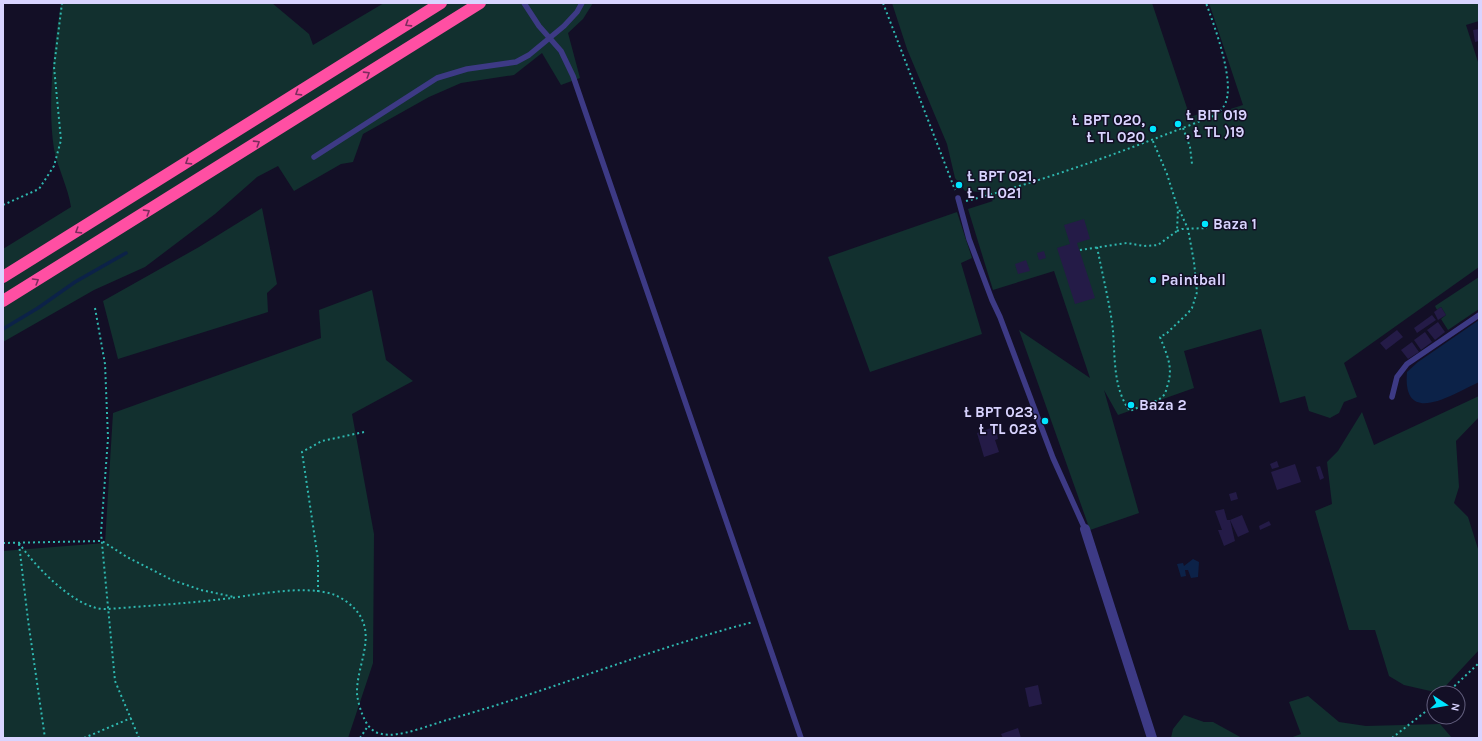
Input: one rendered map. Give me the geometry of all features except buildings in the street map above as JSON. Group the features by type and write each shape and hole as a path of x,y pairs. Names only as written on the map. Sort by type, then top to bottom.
{"highway":[{"path":"3,277 441,3"},
{"path":"3,301 480,3"}],"street":[{"path":"1085,528 1152,738"}],"lane":[{"path":"524,3 538,26 561,52 573,76 801,738"},
{"path":"314,157 437,78 467,69 516,62 550,39 577,12 582,3"},
{"path":"959,200 969,239 992,300 1053,458 1085,528"},
{"path":"1392,397 1398,377 1407,364 1479,315"}],"path":[{"path":"3,205 39,189 54,166 61,140 54,67 62,3"},
{"path":"883,3 930,129 959,200 1057,174 1216,115 1224,106 1227,97 1228,76 1206,3"},
{"path":"1183,128 1190,147 1192,164"},
{"path":"1097,247 1112,323 1113,359 1122,394 1130,411 1162,397 1170,379 1171,371 1169,359 1160,337 1168,334 1188,313 1192,308 1197,292 1194,262 1188,230 1152,139"},
{"path":"1176,231 1178,207"},
{"path":"1080,250 1127,243 1144,246 1158,245 1176,231 1207,228"},
{"path":"95,308 105,364 108,438 102,542 115,681 139,738"},
{"path":"318,592 318,558 302,452 322,441 364,432"},
{"path":"3,543 102,542 126,557 172,580 201,590 237,598"},
{"path":"19,543 30,559 72,596 93,607 109,609 237,598 292,590 335,595 349,603 361,616 366,630 365,647 357,694 362,715 368,726 384,735 406,732 465,715 710,633 760,620"},
{"path":"19,543 28,620 46,738"},
{"path":"1456,685 1479,663"},
{"path":"1392,738 1426,712"},
{"path":"84,738 131,718"},
{"path":"360,738 368,726"}],"green space":[{"path":"61,3 272,3 309,34 313,45 384,3 593,3 583,19 568,33 580,78 561,85 542,53 514,75 461,83 429,97 363,134 353,162 341,164 294,191 278,166 257,177 215,214 145,267 94,290 3,342 3,249 71,207 68,192 54,149 51,114 52,76"},
{"path":"892,3 1152,3 1190,117 1210,110 1218,113 1243,105 1209,3 1479,3 1479,21 1466,25 1479,65 1479,267 1344,363 1357,397 1344,402 1339,413 1330,418 1309,411 1305,396 1280,403 1261,329 1184,351 1194,388 1118,415 1104,390 1139,513 1090,530 1019,330 1090,378 1054,271 993,290 968,209 993,201 983,192 965,191 955,178 947,144 907,49"},
{"path":"262,208 277,284 267,293 268,312 118,359 103,301 199,247"},
{"path":"957,212 972,258 961,263 982,334 870,372 828,257"},
{"path":"1479,277 1479,309 1448,330 1441,319 1446,315 1441,307 1437,310 1435,306"},
{"path":"372,290 386,360 413,381 352,414 374,534 373,663 348,738 3,738 3,551 105,543 113,413 321,338 319,310"},
{"path":"1479,396 1479,417 1456,441 1459,487 1454,503 1468,517 1479,552 1479,650 1446,685 1426,685 1426,690 1404,685 1389,676 1375,630 1349,630 1315,511 1332,504 1327,462 1338,451 1362,412 1374,445"},
{"path":"1308,696 1339,722 1366,726 1441,725 1452,738 1290,738 1301,734 1289,702"},
{"path":"1184,715 1204,722 1213,722 1242,738 1171,738 1173,729"}],"water":[{"path":"1479,320 1479,382 1443,399 1421,403 1412,399 1408,389 1407,372 1418,362"},
{"path":"1193,559 1199,562 1198,577 1191,578 1188,570 1185,570 1186,576 1181,577 1177,564 1183,563 1184,566"}],"waterway":[{"path":"3,329 38,308 75,282 126,253"}],"place":[{"name":"Ł BIT 019 , Ł TL )19","path":"1178,124"},
{"name":"Ł BPT 020, Ł TL 020","path":"1153,129"},
{"name":"Ł BPT 021, Ł TL 021","path":"959,185"},
{"name":"Baza 1","path":"1205,224"},
{"name":"Paintball","path":"1153,280"},
{"name":"Baza 2","path":"1131,405"},
{"name":"Ł BPT 023, Ł TL 023","path":"1045,421"}]}
